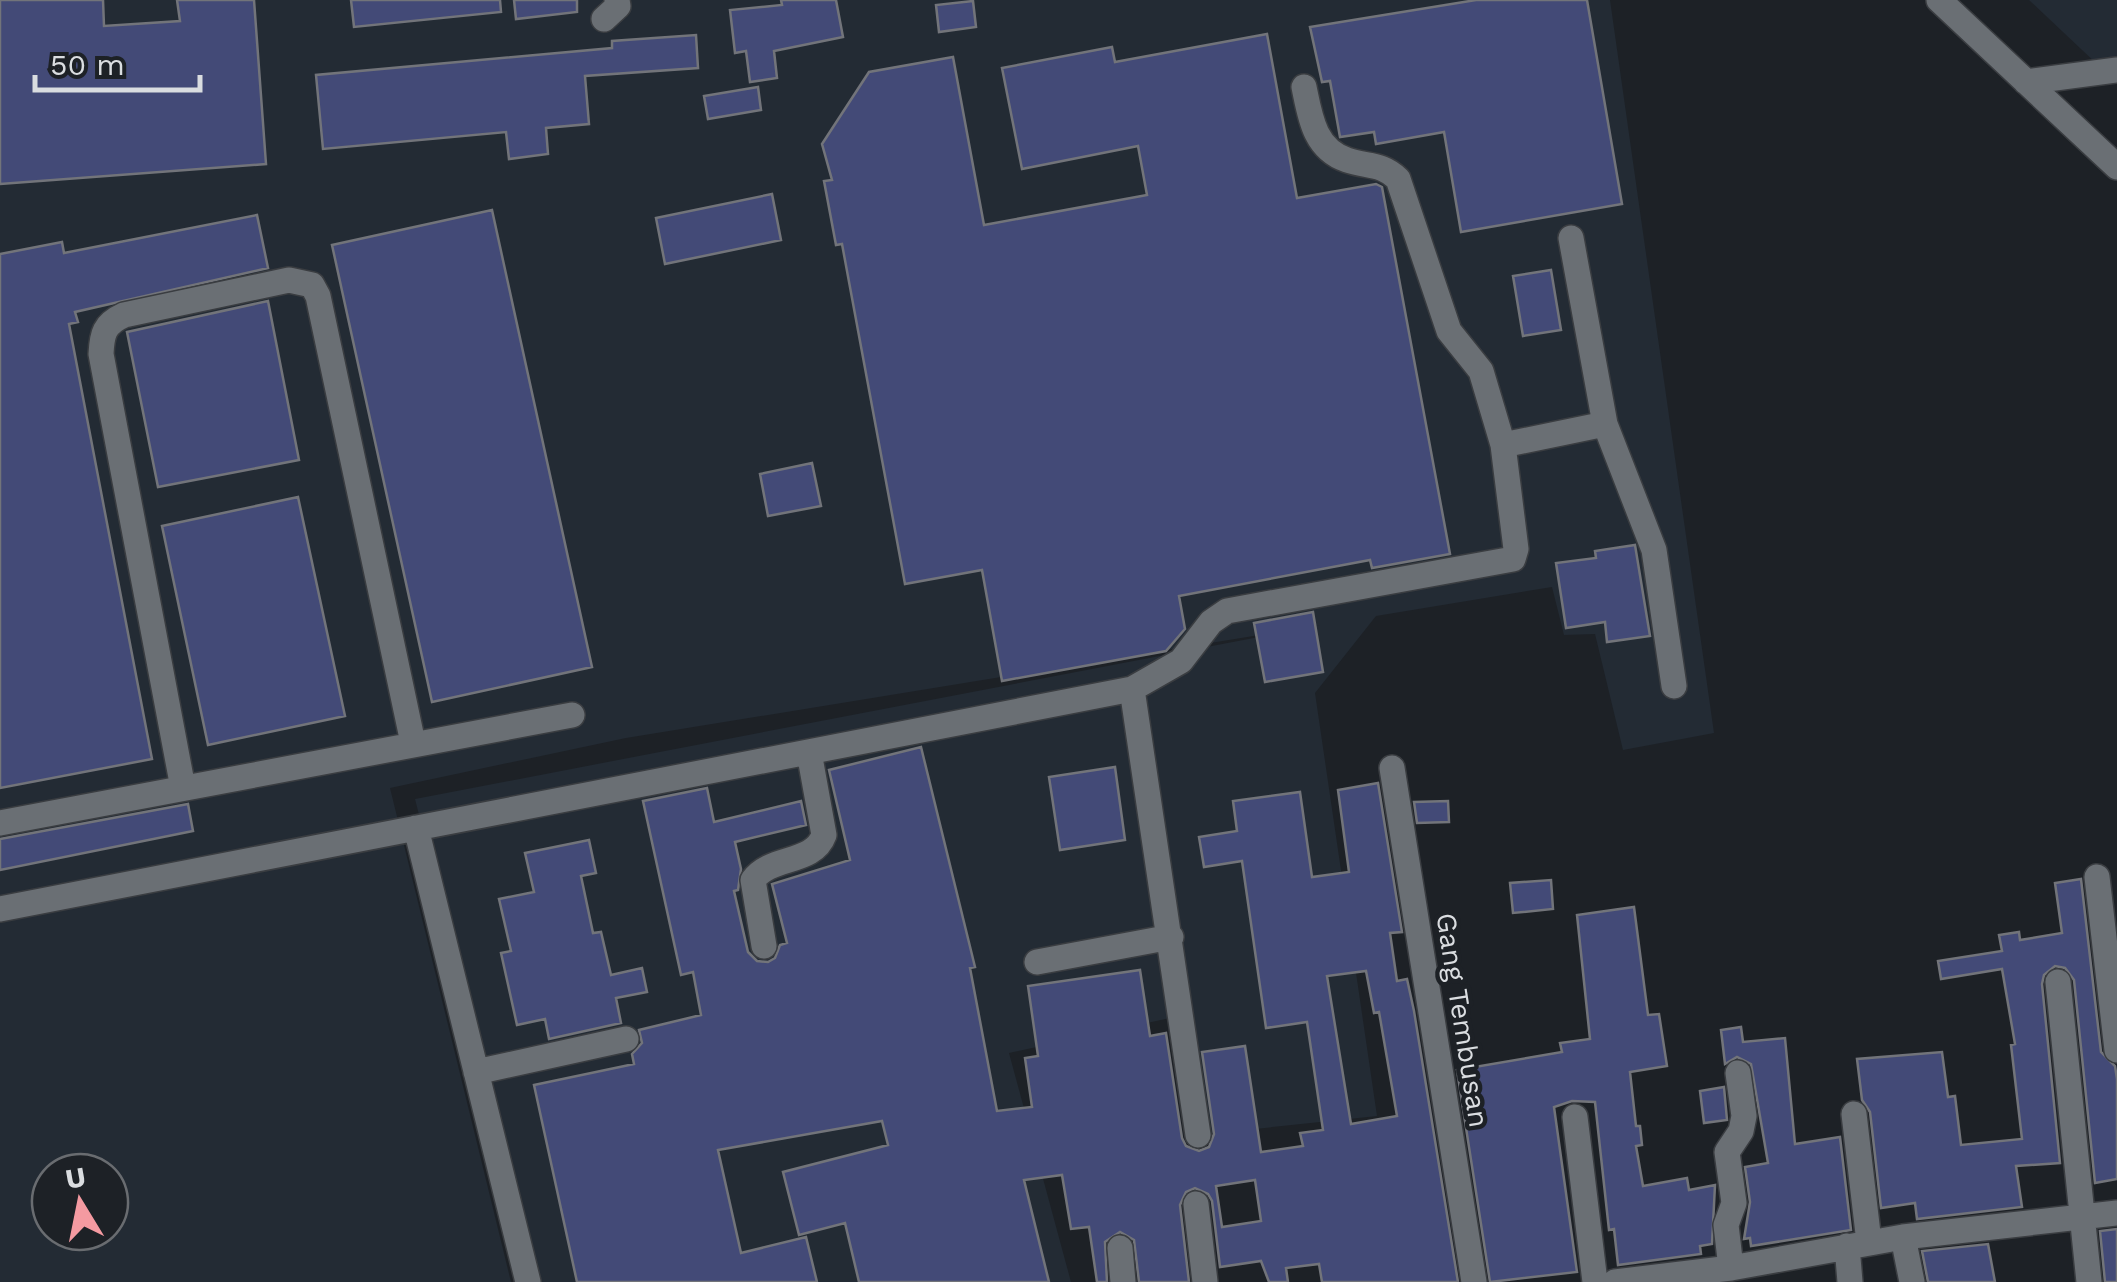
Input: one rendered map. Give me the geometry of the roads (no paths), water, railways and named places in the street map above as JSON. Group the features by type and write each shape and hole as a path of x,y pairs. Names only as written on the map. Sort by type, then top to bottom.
{"street":[{"path":"1938,0 2117,168"},
{"path":"2026,82 2117,70"},
{"path":"0,909 1132,688 1181,661 1212,622 1227,611 1513,560 1516,550 1503,445 1481,372 1448,331 1398,179 1388,168 1345,160 1328,148 1313,130 1304,87"},
{"path":"1570,238 1605,424 1654,550 1674,686"},
{"path":"183,788 101,354 102,334 111,321 124,316 289,280 312,284 318,296 413,743"},
{"path":"1503,445 1605,424"},
{"path":"1132,688 1198,1135"},
{"path":"0,824 572,715"},
{"path":"764,946 753,880 768,866 812,852 824,835 808,752"},
{"name":"Gang Tembusan","path":"1392,768 1474,1282"},
{"path":"416,828 528,1282"},
{"path":"2097,877 2117,1050"},
{"path":"1037,962 1171,937"},
{"path":"2058,982 2079,1217 2089,1282"},
{"path":"476,1072 626,1038"},
{"path":"1731,1268 1726,1225 1734,1203 1727,1152 1729,1142 1742,1131 1744,1116 1738,1073"},
{"path":"1850,1282 1858,1244 1854,1114"},
{"path":"1575,1117 1595,1282"},
{"path":"1196,1204 1205,1282"},
{"path":"1615,1282 1731,1268 1903,1237 2117,1213"},
{"path":"1903,1237 1912,1282"},
{"path":"1120,1248 1123,1282"}]}
